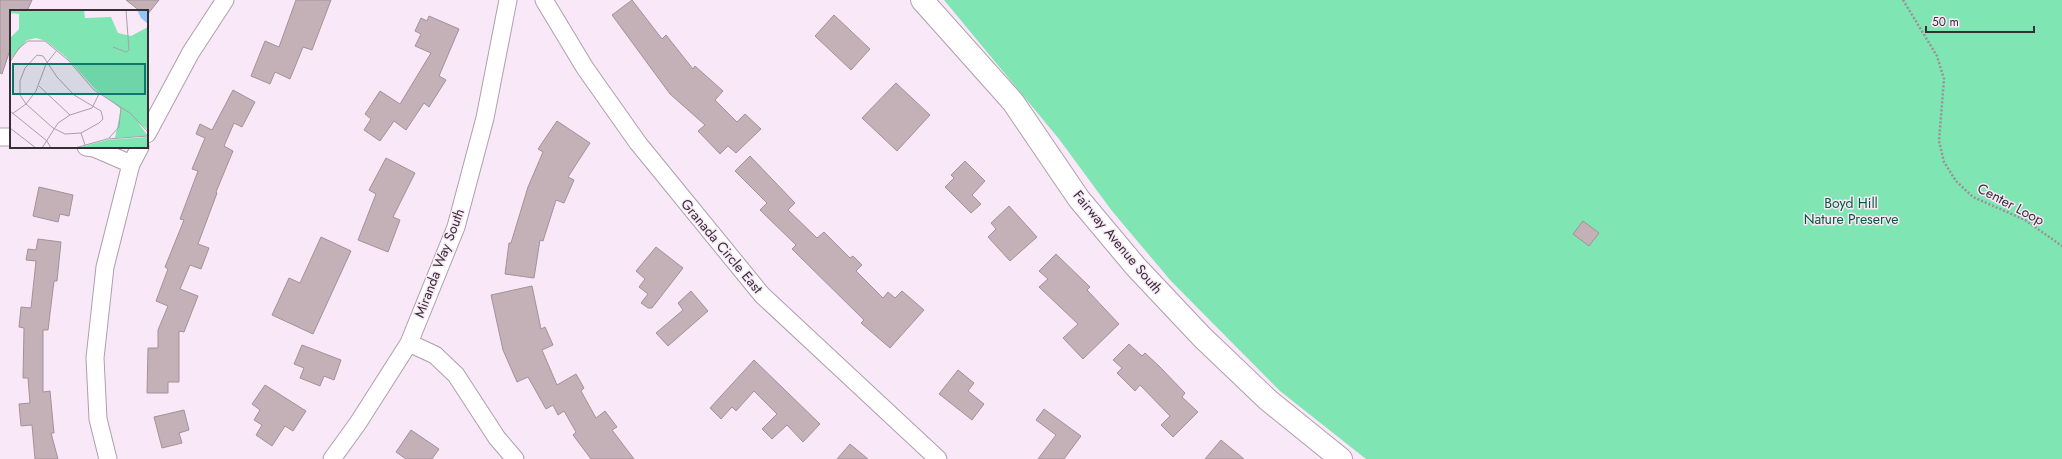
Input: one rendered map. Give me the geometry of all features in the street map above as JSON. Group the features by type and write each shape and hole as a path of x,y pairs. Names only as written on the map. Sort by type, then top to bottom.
{"street":[{"path":"148,132 191,52 225,0"},
{"name":"Miranda Way South","path":"332,459 358,423 409,343 456,227 485,118 508,0"},
{"name":"Granada Circle East","path":"544,0 585,68 638,143 762,295 938,459"},
{"name":"Fairway Avenue South","path":"922,0 1013,102 1078,199 1136,267 1202,337 1268,400 1341,459"},
{"path":"94,148 131,164"},
{"path":"108,459 98,419 95,358 105,267 131,164 139,148"},
{"path":"409,343 435,355 456,375 497,438 514,459"}],"path":[{"name":"Center Loop","path":"1903,0 1937,56 1944,79 1939,140 1944,162 1956,181 1973,197 2025,220 2062,246"}],"green space":[{"name":"Boyd Hill Nature Preserve","path":"944,0 2062,0 2062,459 1366,459 1280,391 1171,281 1112,211 1059,139"}],"building":[{"path":"0,0 32,0 27,10 10,10 10,50 2,74 0,73"},
{"path":"126,0 159,0 148,14 148,10 139,10"},
{"path":"296,0 331,0 312,50 303,47 290,79 275,72 270,84 251,76 265,41 279,47"},
{"path":"632,0 662,39 666,35 693,69 695,66 723,91 715,100 737,122 745,114 761,129 736,153 728,146 720,154 698,131 705,125 670,94 612,15"},
{"path":"834,15 870,49 851,70 815,36"},
{"path":"429,16 459,29 439,76 446,80 429,107 424,103 406,130 394,121 380,141 364,130 371,119 365,114 380,91 400,104 431,53 415,46 421,34 415,31 421,18 427,21"},
{"path":"896,83 930,115 897,151 862,118"},
{"path":"233,90 255,102 242,127 234,123 224,146 233,151 216,192 217,193 198,244 209,248 201,269 190,265 180,289 198,296 184,332 179,331 179,382 168,382 168,393 147,393 148,348 158,348 158,330 168,306 156,301 168,269 165,267 184,220 180,219 198,171 192,169 205,138 196,134 200,124 212,130"},
{"path":"557,121 590,143 568,177 574,180 564,203 556,200 543,241 540,240 534,278 505,274 509,243 511,243 528,187 543,152 538,149"},
{"path":"750,156 795,203 788,210 817,238 824,232 850,258 853,256 862,265 856,271 883,298 888,292 895,298 902,291 924,310 890,348 861,323 864,320 792,249 796,245 760,210 767,203 735,171"},
{"path":"386,158 415,173 393,217 400,220 388,252 358,240 376,194 369,190"},
{"path":"965,161 985,181 972,195 981,204 971,213 945,187 954,178 951,175"},
{"path":"39,187 73,195 69,216 60,214 58,222 33,216"},
{"path":"1009,206 1037,237 1010,261 988,237 996,229 991,223"},
{"path":"1583,221 1599,233 1589,246 1573,234"},
{"path":"321,237 351,251 313,334 272,315 289,278 300,283"},
{"path":"38,239 61,242 57,281 54,281 48,330 43,330 43,392 50,391 54,433 51,433 58,459 35,459 32,425 21,426 19,404 30,403 28,378 23,378 24,328 19,327 21,307 31,308 36,261 26,260 28,249 36,250"},
{"path":"656,247 683,268 652,308 648,308 641,303 648,294 639,287 645,279 636,271"},
{"path":"1056,254 1090,287 1087,290 1119,324 1083,359 1063,338 1078,324 1039,287 1048,279 1039,271"},
{"path":"532,286 541,329 545,327 553,345 542,350 557,385 576,374 584,388 581,391 596,418 605,411 617,427 612,430 634,459 591,459 573,435 576,432 564,411 558,415 553,405 546,409 528,377 517,382 503,350 491,295"},
{"path":"691,291 708,311 668,346 656,333 683,310 678,303"},
{"path":"1129,344 1142,356 1145,353 1159,366 1185,393 1182,397 1198,412 1173,437 1161,425 1170,416 1140,385 1135,391 1117,373 1122,368 1113,360"},
{"path":"302,345 341,360 334,380 324,376 320,386 300,378 304,368 294,364"},
{"path":"754,360 820,424 803,442 787,425 772,439 762,429 777,414 754,391 736,411 732,407 721,419 710,408"},
{"path":"958,370 974,383 968,391 984,404 972,420 939,394"},
{"path":"265,385 306,411 293,431 285,426 272,446 256,435 262,425 254,420 260,410 252,404"},
{"path":"1044,409 1081,436 1064,459 1038,459 1056,435 1036,420"},
{"path":"184,410 189,430 179,433 182,443 162,448 154,417"},
{"path":"411,430 439,449 432,459 406,459 396,452"},
{"path":"1221,440 1244,459 1205,459"},
{"path":"850,444 868,459 837,459"}]}
